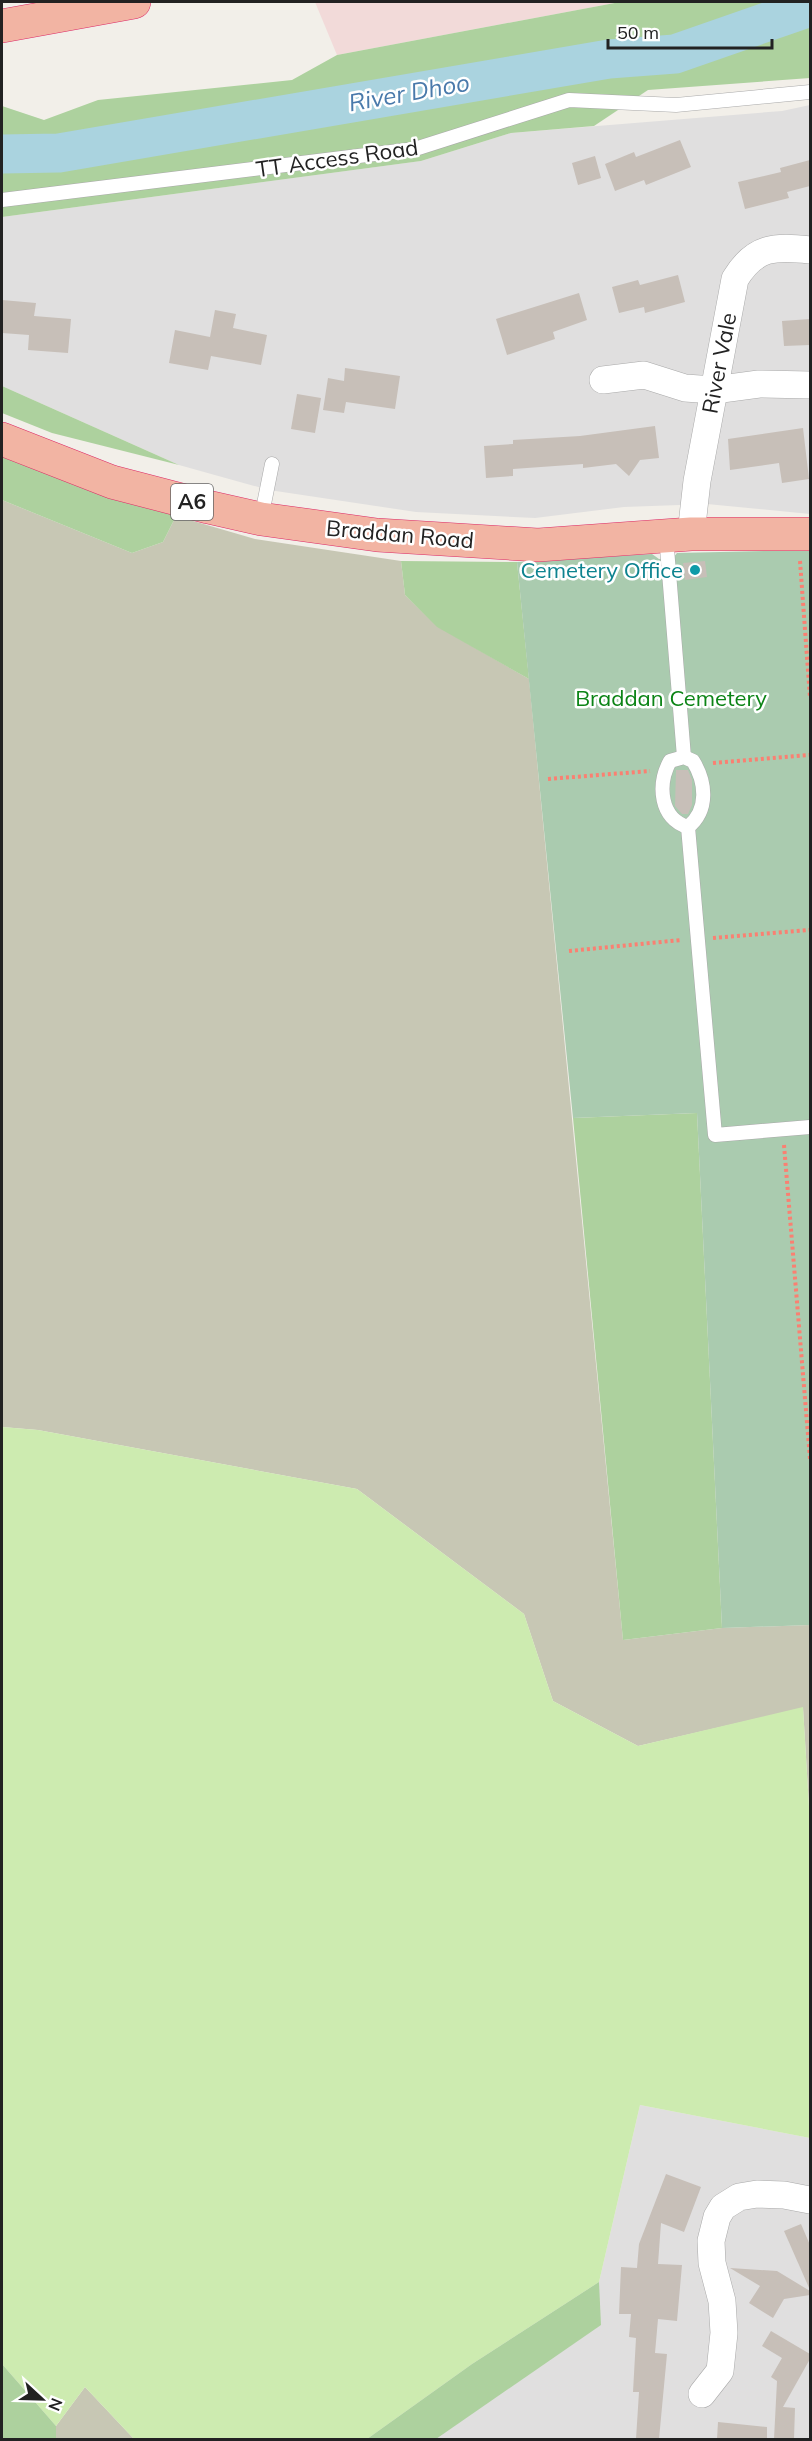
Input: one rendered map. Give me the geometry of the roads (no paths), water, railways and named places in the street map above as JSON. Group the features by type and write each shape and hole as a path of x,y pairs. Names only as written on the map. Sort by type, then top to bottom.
{"highway":[{"path":"2,26 47,9 134,2"},
{"name":"Braddan Road","path":"2,439 112,482 261,519 377,535 538,545 679,535 804,534"}],"street":[{"name":"River Vale","path":"679,535 697,481 735,279 752,257 766,250 782,247 810,250"},
{"path":"603,380 644,375 685,388 714,390 759,384 810,385"},
{"path":"702,2394 730,2375 724,2319 712,2263 711,2241 717,2217 723,2207 738,2197 757,2194 784,2195 810,2200"}],"lane":[{"name":"TT Access Road","path":"2,200 415,149 569,100 676,105 810,92"},
{"path":"261,519 272,464"},
{"path":"679,535 690,761 702,776 702,809 697,819 688,827"},
{"path":"688,827 676,824 666,812 663,784 670,761 690,761"},
{"path":"688,827 716,1135 810,1127"}],"waterway":[{"name":"River Dhoo","path":"2,154 59,153 609,59 675,54 810,7"}],"place":[{"name":"Cemetery Office","path":"695,570"}],"park label":[{"name":"Braddan Cemetery","path":"671,698"}]}
